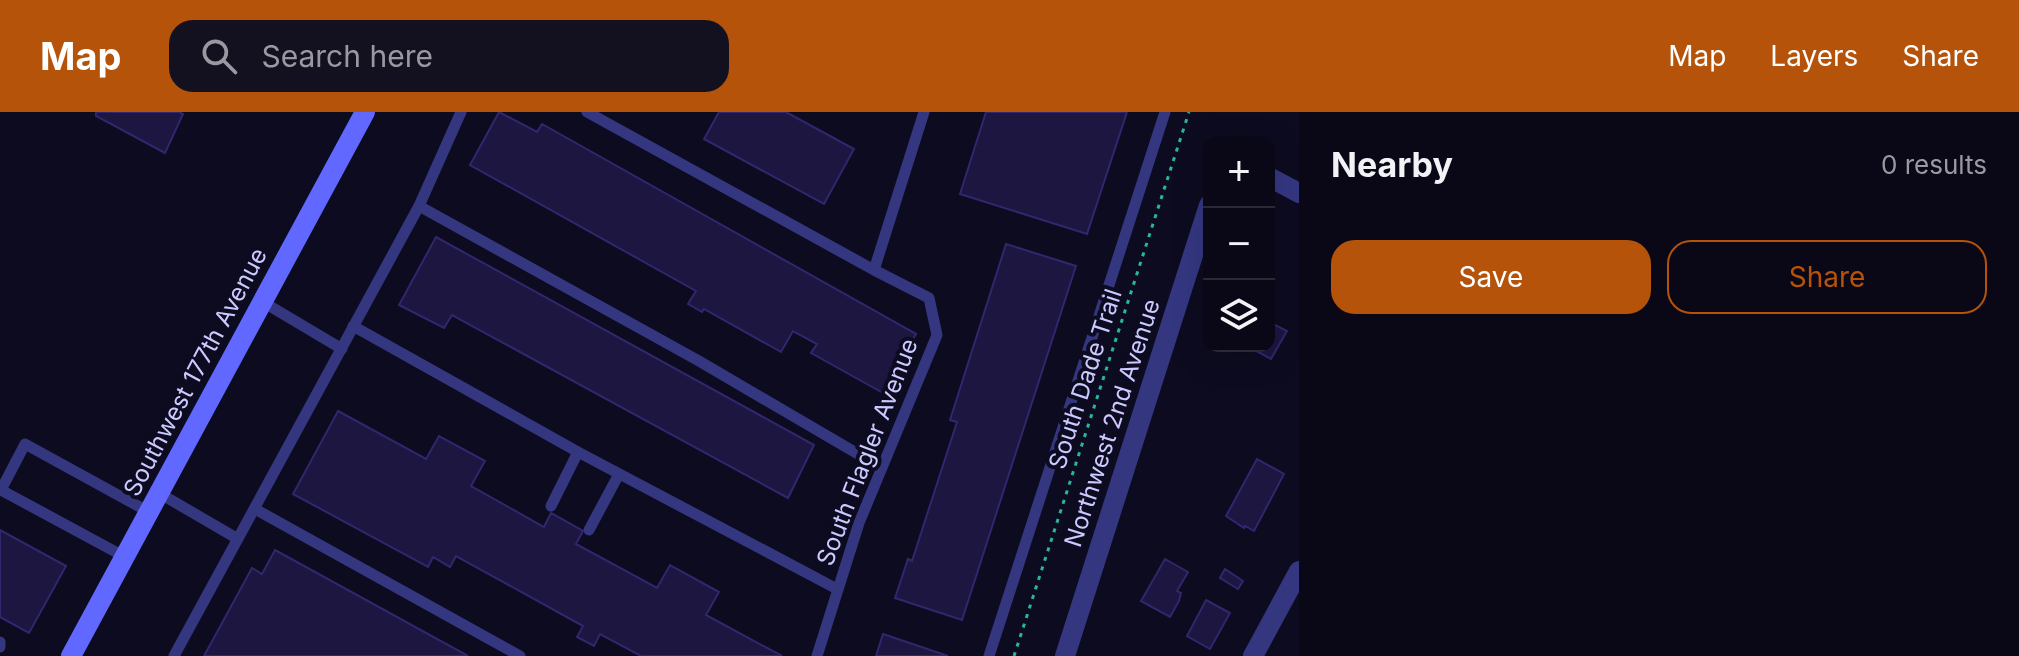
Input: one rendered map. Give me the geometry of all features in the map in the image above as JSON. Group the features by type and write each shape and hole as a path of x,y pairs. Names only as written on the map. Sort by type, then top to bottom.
{"main road":[{"name":"Southwest 177th Avenue","path":"71,656 365,112"}],"street":[{"path":"1275,180 1299,193"},
{"name":"Northwest 2nd Avenue","path":"1065,656 1208,208"},
{"path":"1253,656 1299,571"}],"lane":[{"path":"174,656 419,206 461,112"},
{"path":"587,112 874,270 924,112"},
{"path":"989,656 1165,112"},
{"path":"419,206 699,361 882,468"},
{"name":"South Flagler Avenue","path":"817,656 859,523 937,335 929,298 874,270"},
{"path":"263,302 342,349"},
{"path":"353,326 578,452 837,589"},
{"path":"125,557 1,490 25,444 149,512"},
{"path":"551,506 578,452"},
{"path":"589,530 619,474"},
{"path":"159,493 238,539"},
{"path":"255,509 520,656"}],"path":[{"name":"South Dade Trail","path":"1014,656 1189,112"}],"building":[{"path":"96,112 183,114 165,153 96,116"},
{"path":"499,112 537,132 542,124 916,334 883,393 811,353 817,344 793,331 781,352 704,309 702,312 688,304 696,291 470,165"},
{"path":"719,112 786,112 854,149 824,204 704,139"},
{"path":"986,112 1127,112 1087,234 960,194"},
{"path":"436,237 814,445 788,498 452,315 444,328 399,305"},
{"path":"1006,244 1076,266 962,620 895,598 908,559 912,561 957,422 950,420"},
{"path":"1275,325 1287,331 1275,352"},
{"path":"1258,352 1275,352 1271,359"},
{"path":"338,411 426,459 439,436 485,461 471,486 544,527 551,513 583,531 576,544 657,588 670,565 719,592 706,615 782,656 641,656 600,634 594,646 577,637 583,626 456,556 450,567 433,557 428,567 293,494"},
{"path":"1257,459 1284,474 1254,531 1226,516"},
{"path":"0,530 66,566 29,633 0,617"},
{"path":"275,550 468,656 204,656 252,568 262,574"},
{"path":"1165,559 1188,572 1177,591 1181,593 1179,601 1170,617 1141,601"},
{"path":"1225,569 1243,581 1238,589 1220,578"},
{"path":"1206,600 1230,613 1210,649 1187,636"},
{"path":"883,634 948,656 876,656"}]}
